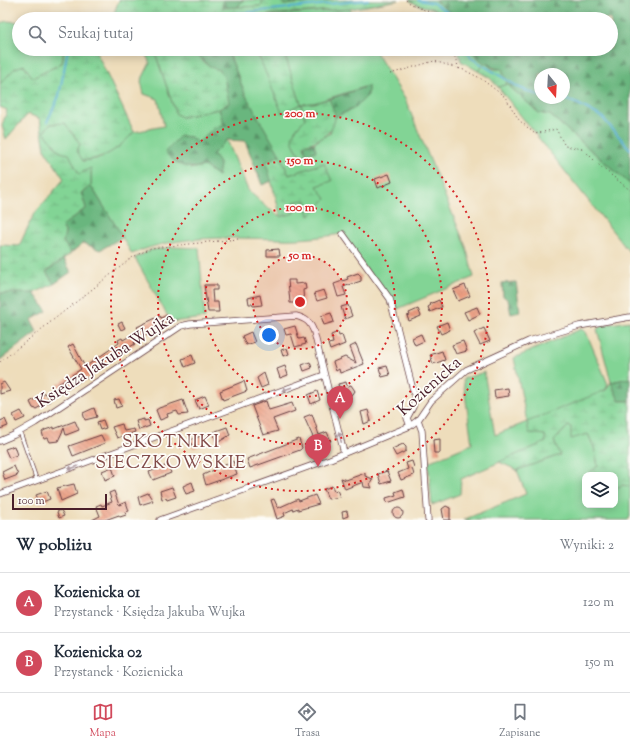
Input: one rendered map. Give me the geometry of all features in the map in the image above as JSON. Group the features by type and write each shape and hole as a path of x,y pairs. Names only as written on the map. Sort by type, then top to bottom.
{"street":[{"path":"343,234 391,302 415,398 413,407 407,418 410,426"},
{"name":"Księdza Jakuba Wujka","path":"0,441 35,423 181,326 190,324 296,316 305,318 311,323 344,453"},
{"name":"Kozienicka","path":"160,520 344,453 410,426 418,420 431,401 466,370 529,342 579,326 630,317"},
{"path":"0,494 324,375"},
{"path":"418,420 422,431 428,520"}],"lane":[{"path":"20,432 37,481"}],"path":[{"path":"406,0 411,4 429,12"},
{"path":"454,56 459,69"},
{"path":"390,74 434,61 480,78 505,97 519,120 535,134 556,129 566,146 583,149 601,168 630,190"},
{"path":"0,362 133,257 151,248 238,239"}],"green space":[{"path":"119,0 223,0 222,8 261,6 263,0 282,0 284,5 333,0 399,0 350,9 308,12 114,12"},
{"path":"223,0 243,0 237,8 222,8"},
{"path":"243,0 263,0 261,6 237,8"},
{"path":"282,0 333,0 284,5"},
{"path":"409,0 434,0 450,12 439,12"},
{"path":"434,0 630,0 630,184 550,115 539,113 507,84 502,69 488,66 476,56 618,56 618,12 450,12"},
{"path":"350,9 352,12 314,12"},
{"path":"12,21 12,56 63,56 62,63 33,78 0,84 0,23"},
{"path":"63,56 98,56 134,132 112,152 83,161 77,151 80,144 65,123 50,124 44,132 60,152 69,154 79,174 91,168 91,186 81,193 86,208 62,226 65,232 63,242 71,253 46,272 54,284 34,293 0,293 0,245 19,246 34,214 64,179 45,150 40,119 28,114 6,139 2,126 7,110 0,107 0,84 15,68 24,65 33,78 62,63"},
{"path":"146,56 156,56 176,114 182,117 219,109 224,125 210,132 201,142 190,169 204,166 213,154 227,140 248,190 264,205 281,217 295,202 306,200 309,215 324,163 289,175 246,96 230,56 258,56 301,104 285,56 378,56 405,99 466,247 474,277 395,310 341,234 295,239 224,238 186,240 168,243 132,254 91,186 91,169 79,174 69,155 60,152 44,132 50,124 65,123 80,144 83,161 101,158 120,146 134,132 164,126 158,99 144,94 141,81 150,63","holes":["367,86 355,108 335,117 330,133 314,143 315,151 301,156 294,144 292,136 305,119 301,104 314,103"]},
{"path":"156,56 199,56 212,67 219,70 224,77 229,103 219,109 182,117 176,114"},
{"path":"199,56 230,56 246,96 280,155 266,162 272,181 262,185 245,141 227,140 213,154 220,165 218,176 204,166 188,167 178,164 165,152 180,136 191,137 198,143 214,128 224,125 219,109 229,103 212,69"},
{"path":"259,56 285,56 301,104 282,113"},
{"path":"460,56 476,56 485,63 478,71 461,61"},
{"path":"485,63 493,69 502,69 507,84 498,87 490,78 478,71"},
{"path":"507,84 539,113 550,115 630,184 630,253 498,87"},
{"path":"368,86 368,95 355,108 335,117 329,99"},
{"path":"329,99 334,110 335,117 332,128 324,136 304,145 306,154 301,156 294,144 292,136 305,119 301,104 314,103"},
{"path":"314,143 316,151 306,154 304,145"},
{"path":"280,155 289,175 324,163 332,181 317,186 326,199 309,216 306,201 302,200 294,202 294,213 281,217 266,162"},
{"path":"91,186 123,237 100,250 83,243 71,253 63,242 65,232 62,226 86,208 81,193"},
{"path":"175,247 199,248 205,318 171,322 135,258 151,250"},
{"path":"64,259 71,272 54,284 46,272"},
{"path":"516,282 520,312 511,314 508,300 503,296 502,283"},
{"path":"0,293 34,293 47,311 31,320 37,332 0,360"},
{"path":"630,321 630,378 611,382 597,329 603,325"},
{"path":"581,329 586,332 608,384 606,389 545,435 546,442 461,479 460,494 432,505 428,462 472,444 463,379 484,372 495,435 527,422 514,358"},
{"path":"630,378 630,401 619,401 611,382"},
{"path":"611,382 619,401 630,401 630,486 622,485 618,487 618,472 591,472 598,466 594,447 588,434 571,439 571,427 568,426 554,441 560,455 517,470 499,462 546,442 545,435 529,433 527,422 606,390"},
{"path":"568,426 588,434 594,447 598,466 590,472 582,472 582,508 618,508 618,487 622,485 628,485 630,486 630,517 628,520 463,520 526,494 517,470 560,455 554,441"}],"building":[{"path":"389,174 392,182 378,188 375,179"},
{"path":"279,249 280,256 267,256 267,250"},
{"path":"358,273 361,276 361,281 343,287 346,295 338,297 334,284 348,279 347,277"},
{"path":"288,280 295,280 295,284 305,283 306,289 303,290 304,306 296,306 295,303 290,303"},
{"path":"204,285 217,285 217,290 212,290 213,302 218,302 219,312 208,312"},
{"path":"465,285 470,296 458,301 453,290"},
{"path":"324,290 327,298 317,301 314,293"},
{"path":"260,295 262,305 253,306 252,304 249,304 248,298"},
{"path":"439,300 442,307 430,312 428,307 431,305 430,304"},
{"path":"348,305 352,316 345,319 341,307"},
{"path":"477,307 480,314 468,320 464,312"},
{"path":"418,309 421,316 409,321 407,316 410,315 409,313"},
{"path":"331,313 334,322 324,325 321,316"},
{"path":"167,315 170,321 149,330 150,332 134,342 135,344 119,353 120,354 89,375 91,377 87,379 86,377 62,393 57,385 81,369 68,347 73,344 85,367 119,343 118,340 122,338 123,340 137,332 139,330 137,327 160,316 161,318"},
{"path":"122,322 125,328 121,330 118,324"},
{"path":"447,322 450,330 441,334 437,326"},
{"path":"295,326 299,339 304,338 306,344 295,347 291,334 286,335 284,329"},
{"path":"484,328 490,341 480,345 474,333"},
{"path":"251,332 255,342 246,345 242,336"},
{"path":"338,332 339,336 342,335 345,344 330,350 328,344 333,343 331,335"},
{"path":"421,334 424,341 415,345 412,338"},
{"path":"463,341 467,351 456,354 452,345"},
{"path":"356,344 364,364 340,373 339,369 336,371 333,362 345,357 356,363 350,347"},
{"path":"287,348 289,354 283,356 281,350"},
{"path":"442,351 445,360 433,364 430,355"},
{"path":"192,355 195,363 185,367 182,359"},
{"path":"310,362 312,368 304,371 302,365"},
{"path":"285,366 288,375 280,378 277,369"},
{"path":"387,366 390,375 382,377 379,368"},
{"path":"264,373 268,385 261,388 257,378"},
{"path":"244,381 247,391 223,400 220,391"},
{"path":"4,382 10,391 0,394 0,384"},
{"path":"346,382 347,386 351,385 355,391 353,394 341,397 338,384"},
{"path":"508,388 509,396 495,398 494,390"},
{"path":"317,391 320,400 311,404 308,395"},
{"path":"46,393 50,401 36,409 33,408 30,402"},
{"path":"205,396 209,405 199,409 195,400"},
{"path":"119,399 122,406 116,408 114,400"},
{"path":"183,400 188,414 179,415 177,411 167,414 168,417 160,420 156,410"},
{"path":"266,401 269,410 292,403 295,411 273,419 278,431 263,435 252,406"},
{"path":"94,408 97,417 85,420 83,413"},
{"path":"368,410 371,421 364,424 361,412"},
{"path":"21,411 25,418 16,422 13,415"},
{"path":"312,414 319,435 327,432 331,441 317,446 304,417"},
{"path":"5,419 8,426 0,429 0,421"},
{"path":"144,419 144,421 148,420 150,426 139,430 136,421"},
{"path":"103,420 106,428 100,430 97,422"},
{"path":"75,421 79,430 66,435 64,428 58,441 50,442 48,438 44,439 42,432 45,430 54,427 54,429"},
{"path":"122,424 124,431 134,429 135,432 117,438 112,427"},
{"path":"227,427 230,435 217,443 213,432"},
{"path":"101,435 105,443 73,456 69,446"},
{"path":"204,435 206,440 202,442 203,445 193,448 190,440"},
{"path":"299,439 302,448 300,450 250,468 247,459"},
{"path":"440,439 440,453 434,453 433,440"},
{"path":"403,444 406,447 406,451 396,456 392,449"},
{"path":"14,446 17,455 9,458 5,449"},
{"path":"233,461 237,474 206,485 203,475"},
{"path":"412,461 414,475 401,480 398,473 408,469 406,463"},
{"path":"168,465 171,473 153,480 149,472"},
{"path":"14,466 18,475 5,480 2,472"},
{"path":"112,467 115,476 105,480 102,471"},
{"path":"387,471 391,481 381,484 378,474"},
{"path":"365,473 365,476 373,479 370,484 372,488 364,487 363,482 345,489 341,478 346,480"},
{"path":"192,482 195,491 186,494 183,486"},
{"path":"74,484 77,494 61,501 57,488"},
{"path":"332,486 334,491 337,490 340,497 328,499 324,489"},
{"path":"172,487 176,497 167,500 166,498 162,499 160,491"},
{"path":"403,489 405,497 387,503 386,498 396,495 395,492"},
{"path":"47,491 50,499 40,503 36,495"},
{"path":"114,491 119,505 126,502 129,511 125,512 126,515 120,517 119,515 105,520 92,520 100,516 96,506 101,504 102,506 112,502 109,493"},
{"path":"148,493 153,501 140,505 138,497"},
{"path":"315,495 319,504 298,510 298,508 293,509 284,513 285,516 277,519 271,500 274,499 278,508 298,499 299,501"},
{"path":"446,506 450,508 450,520 444,520 442,509"},
{"path":"398,508 403,513 398,518 393,513"},
{"path":"61,510 64,516 59,518 57,512"},
{"path":"347,511 348,516 343,518 342,512"}],"waterway":[{"path":"251,12 368,0"},
{"path":"418,0 433,3 447,12"},
{"path":"47,122 59,96 67,56"},
{"path":"470,56 520,88 534,94"},
{"path":"570,101 602,117 630,149"}],"place":[{"name":"Kozienicka 01","path":"340,419"},
{"name":"Kozienicka 02","path":"318,467"}],"district":[{"name":"SKOTNIKI SIECZKOWSKIE","path":"171,453"}]}
